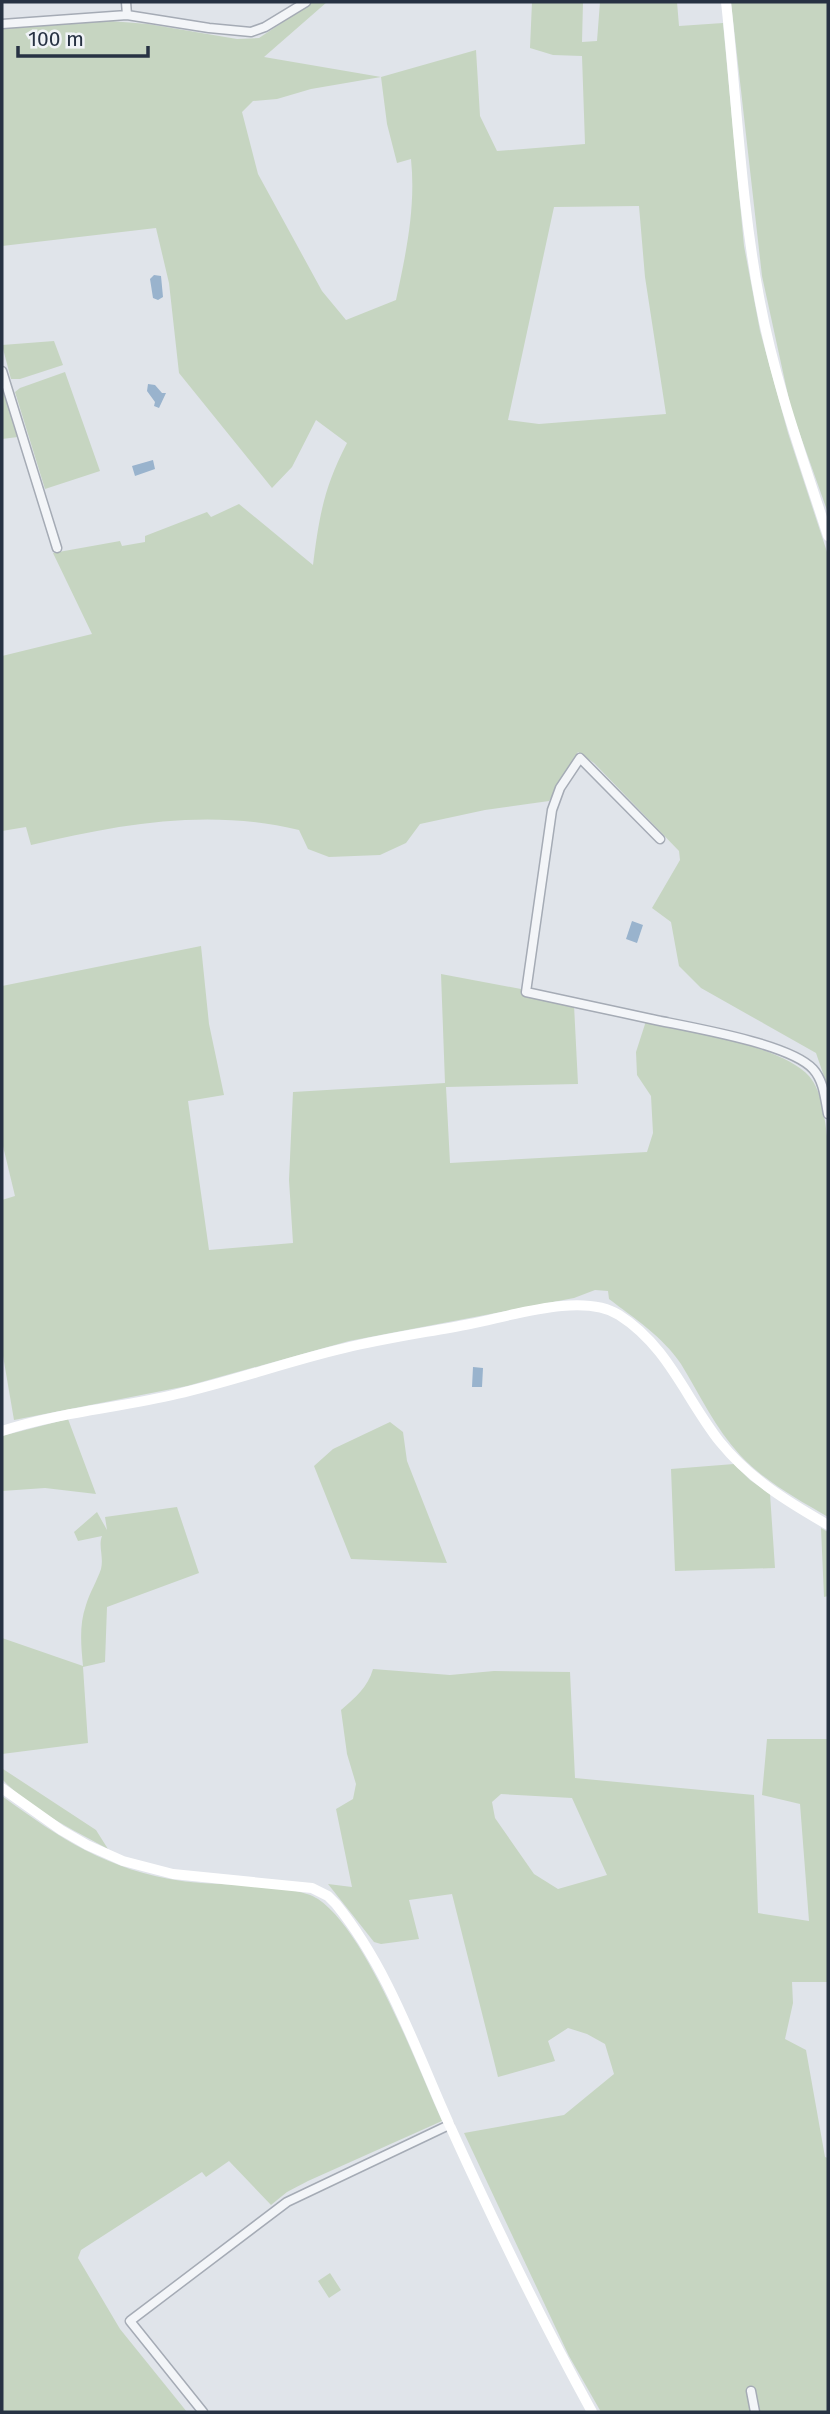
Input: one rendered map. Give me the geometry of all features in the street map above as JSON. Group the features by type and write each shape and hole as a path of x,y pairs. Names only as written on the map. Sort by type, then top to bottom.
{"street":[{"path":"126,2 127,15"},
{"path":"2,24 127,15 251,32 265,27 306,2"},
{"path":"726,2 748,226 760,305 789,418 828,536"},
{"path":"2,371 57,548"},
{"path":"660,839 580,758 560,789 552,810 526,992 716,1032 793,1057 805,1063 820,1078 828,1114"},
{"path":"2,1431 60,1415 177,1394 352,1346 547,1309 594,1306 618,1314 647,1336 674,1370 718,1439 751,1475 783,1499 828,1525"},
{"path":"2,1788 61,1830 123,1861 173,1874 312,1888 328,1896 344,1914 382,1971 449,2125 592,2412"},
{"path":"202,2412 130,2321 288,2202 449,2125"},
{"path":"751,2391 755,2412"}],"green space":[{"path":"313,2 327,2 264,57 381,77 476,50 480,116 497,151 585,144 582,56 553,55 530,48 532,2 583,2 582,42 597,41 600,2 677,2 679,26 723,23 744,246 760,331 788,433 828,555 828,1088 816,1053 701,988 679,966 671,922 652,908 680,860 679,851 594,763 578,752 549,801 485,810 420,824 406,843 380,855 329,857 308,849 299,830 231,820 164,821 131,825 31,845 26,827 2,831 2,656 92,634 53,553 120,541 122,546 145,542 145,536 207,512 211,517 239,504 313,565 324,503 347,443 316,420 292,467 272,488 179,373 169,283 156,228 2,246 2,29 110,21 148,24 237,39 259,38","holes":["381,77 387,124 397,163 411,159 411,213 400,282 396,300 346,320 322,291 258,174 242,112 253,101 277,99 311,89","639,206 645,277 666,414 539,424 508,420 554,207"]},
{"path":"731,2 828,2 828,513 791,409 762,276"},
{"path":"54,341 63,365 20,379 11,379 2,345"},
{"path":"65,372 100,471 45,489 15,392"},
{"path":"2,384 18,437 2,439"},
{"path":"201,946 209,1024 224,1095 188,1101 209,1250 293,1243 289,1180 293,1092 445,1083 441,974 521,989 521,994 574,1005 578,1084 446,1087 450,1163 647,1152 653,1133 651,1096 637,1075 636,1052 646,1021 757,1048 796,1065 809,1076 820,1099 828,1143 828,1517 770,1481 740,1455 715,1423 674,1354 648,1329 609,1299 608,1291 595,1290 574,1298 349,1341 187,1386 14,1420 2,1350 2,1200 15,1196 2,1142 2,986"},
{"path":"68,1419 96,1494 45,1488 2,1491 2,1436"},
{"path":"390,1422 403,1432 407,1461 447,1563 351,1559 314,1466 333,1449"},
{"path":"734,1464 770,1494 775,1568 675,1571 671,1469"},
{"path":"177,1507 199,1573 107,1607 105,1662 83,1667 88,1743 2,1754 2,1638 83,1666 82,1620 101,1569 102,1536 78,1541 74,1532 97,1512 107,1530 105,1517"},
{"path":"821,1528 828,1532 828,1596 824,1597"},
{"path":"373,1669 450,1675 494,1671 570,1672 575,1778 754,1795 758,1913 809,1921 800,1804 762,1795 767,1739 828,1739 828,1982 792,1982 793,2003 785,2039 806,2050 825,2157 828,2158 828,2412 601,2412 569,2356 464,2133 564,2115 614,2074 605,2044 568,2028 548,2041 555,2061 498,2077 452,1894 409,1900 419,1939 381,1944 374,1942 328,1884 352,1887 336,1809 353,1799 356,1784 347,1754 341,1710 360,1692","holes":["501,1794 572,1798 607,1875 558,1889 534,1874 495,1818 492,1802"]},
{"path":"2,1761 3,1769 96,1830 108,1849 52,1818 13,1790 2,1779"},
{"path":"2,1796 86,1851 131,1869 196,1883 292,1890 318,1899 336,1916 372,1969 442,2121 308,2181 287,2192 271,2205 229,2161 206,2177 202,2172 81,2250 78,2258 120,2329 187,2412 2,2412"},
{"path":"330,2273 341,2290 329,2298 318,2281"}],"water":[{"path":"154,275 161,276 163,297 158,300 153,298 150,279"},
{"path":"148,384 155,385 162,393 166,393 159,408 154,406 155,402 147,391"},
{"path":"153,460 155,469 135,476 132,466"},
{"path":"632,921 643,925 637,943 626,939"},
{"path":"473,1367 483,1368 482,1387 472,1387"}]}
